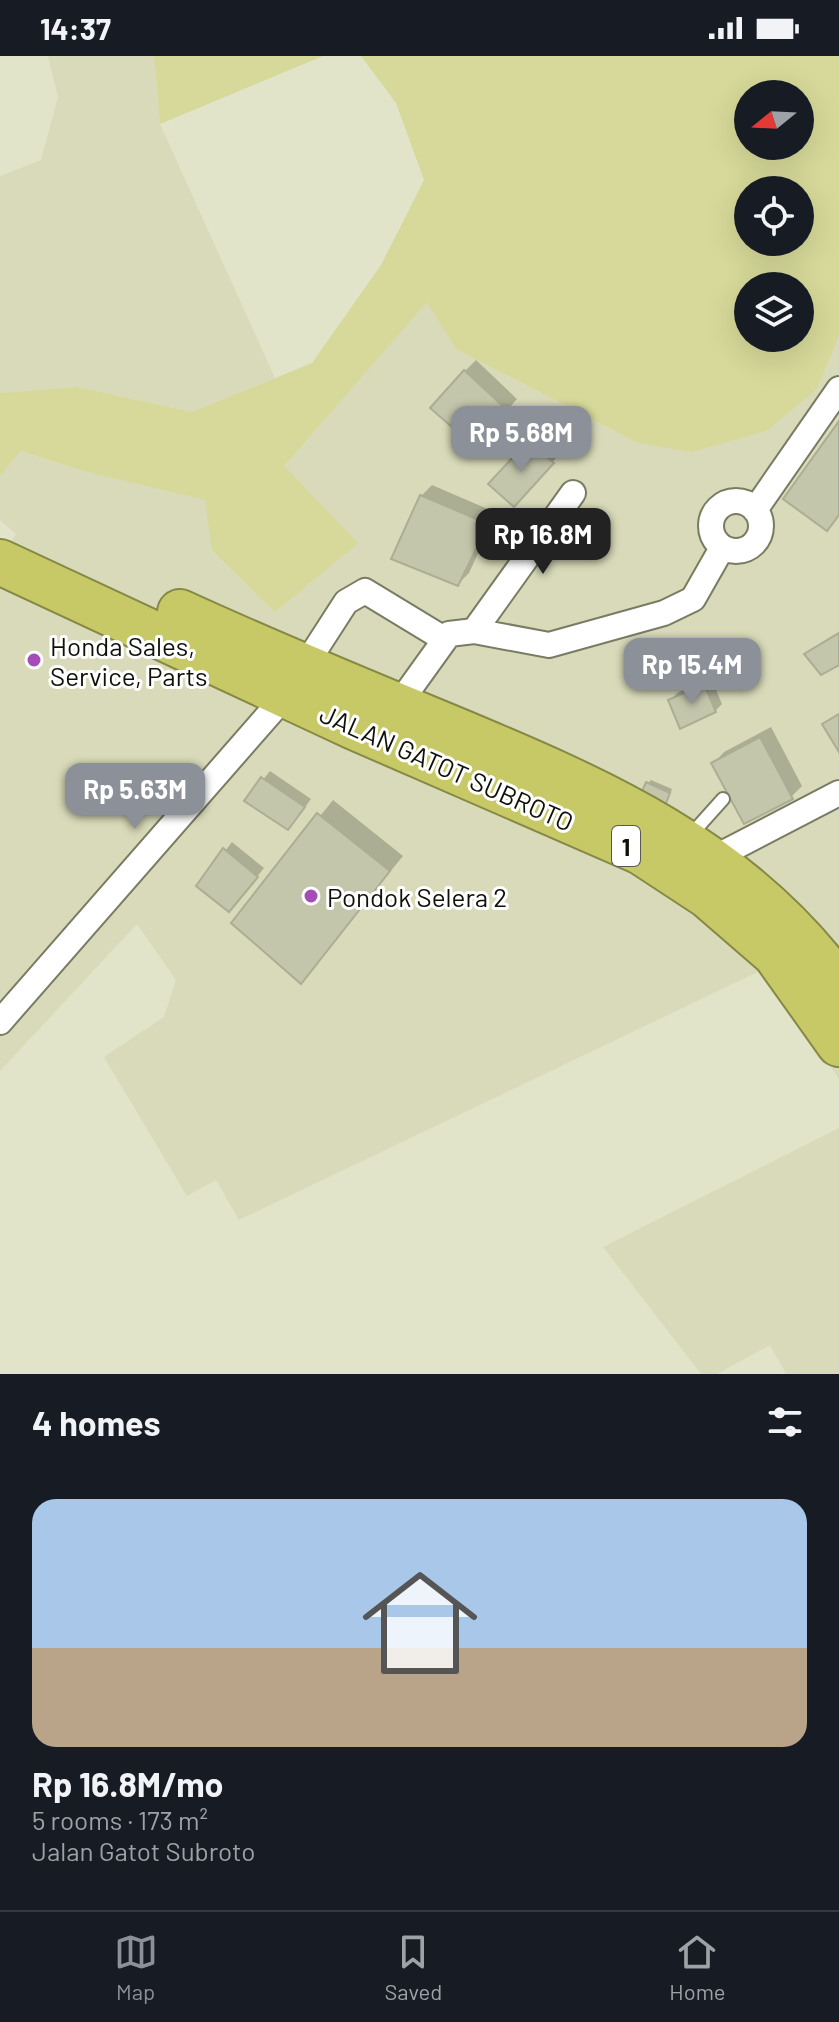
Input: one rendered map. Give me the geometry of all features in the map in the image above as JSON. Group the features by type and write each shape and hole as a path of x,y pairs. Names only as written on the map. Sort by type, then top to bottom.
{"highway":[{"name":"JALAN GATOT SUBROTO","path":"0,529 301,684"},
{"name":"JALAN GATOT SUBROTO","path":"0,562 301,684 533,761 647,817 700,849 818,957 839,985"},
{"name":"JALAN GATOT SUBROTO","path":"375,709 641,852 694,887 775,954 839,1044"}],"street":[{"path":"755,510 839,389"},
{"path":"474,631 573,493"},
{"path":"742,501 755,510 761,524 757,540 745,550 722,548 711,528 719,506 742,501"},
{"path":"375,709 449,634 474,631 549,645 664,613 693,599 722,548"},
{"path":"0,1022 301,684 331,620 354,595 365,591 444,639"},
{"path":"700,849 839,793"}],"lane":[{"path":"700,849 723,799"}],"shaded area":[{"path":"48,56 154,56 160,124 275,378 192,412 77,387 0,393 0,176 41,160 58,97"},
{"path":"427,301 456,349 638,443 817,389 839,336 839,1079 764,969 239,1220 216,1180 187,1196 104,1057 164,1017 176,980 137,924 0,1071 0,560 16,534 0,520 0,476 19,451 87,472 206,500 212,552 276,612 284,466"},
{"path":"839,1128 839,1374 786,1374 770,1345 717,1374 701,1374 603,1247"}],"green space":[{"path":"154,56 323,56 160,124"},
{"path":"361,56 839,56 839,336 817,389 766,431 692,452 638,443 456,349 427,302 284,466 358,543 275,612 212,551 205,500 87,472 20,451 0,476 0,393 77,387 192,412 312,363 381,265 424,180 396,103"}],"building":[{"path":"464,370 508,411 475,447 430,408"},
{"path":"839,421 839,515 827,531 783,499"},
{"path":"528,441 554,463 514,507 488,484"},
{"path":"420,495 488,524 458,586 391,559"},
{"path":"839,633 839,665 821,675 804,654"},
{"path":"704,684 716,712 680,729 668,700"},
{"path":"839,714 839,752 822,724"},
{"path":"760,737 793,799 744,824 711,763"},
{"path":"261,777 305,807 288,830 244,801"},
{"path":"646,782 670,793 661,816 636,805"},
{"path":"317,813 390,871 301,984 231,923"},
{"path":"223,848 258,877 229,912 196,886"}],"place":[{"name":"Honda Sales, Service, Parts","path":"34,660"},
{"name":"Pondok Selera 2","path":"311,896"}]}
